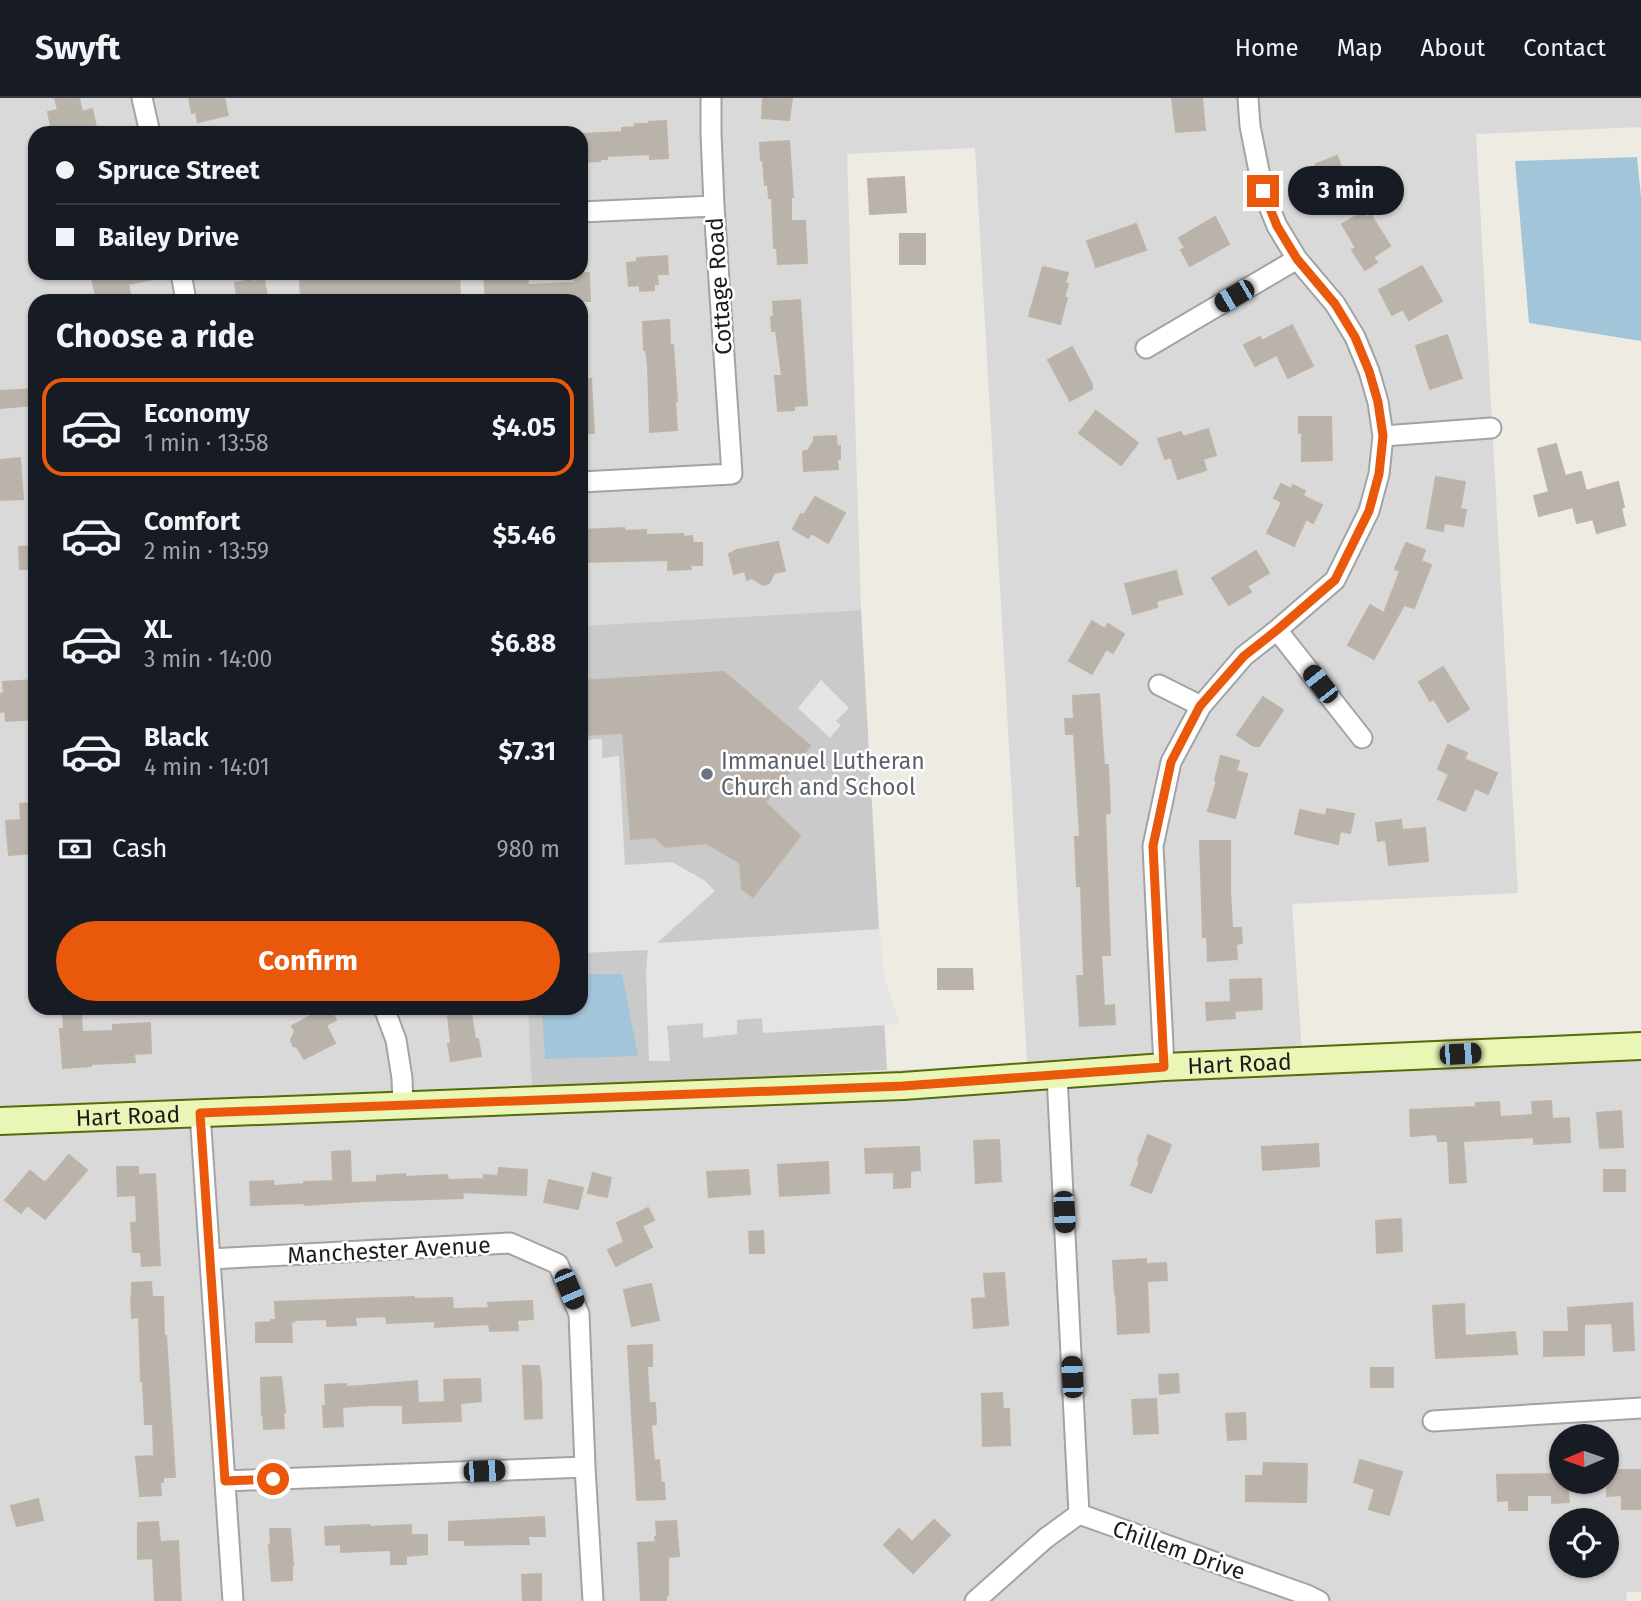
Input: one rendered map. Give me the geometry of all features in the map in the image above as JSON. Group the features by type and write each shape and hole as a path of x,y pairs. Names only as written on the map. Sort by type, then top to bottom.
{"street":[{"path":"142,98 148,126"},
{"name":"Cottage Road","path":"588,482 732,474 714,206 711,98"},
{"path":"1164,1067 1153,846 1171,762 1200,706 1244,656 1335,580 1369,511 1379,474 1383,436 1378,402 1355,337 1335,304 1297,259 1277,226 1263,191 1250,126 1248,98"},
{"path":"588,212 714,206"},
{"path":"1146,348 1297,259"},
{"path":"1383,436 1491,428"},
{"path":"1277,630 1362,738"},
{"path":"1159,685 1200,706"},
{"path":"387,1015 396,1040 403,1106"},
{"name":"Hart Road","path":"0,1121 903,1086 1164,1067 1641,1046"},
{"path":"975,1601 1046,1538 1079,1514 1057,1075"},
{"path":"200,1113 233,1601"},
{"name":"Manchester Avenue","path":"210,1259 510,1243 558,1264 579,1314 593,1601"},
{"path":"1433,1421 1641,1408"},
{"path":"225,1481 585,1467"},
{"name":"Chillem Drive","path":"1079,1514 1319,1601"}],"shaded area":[{"path":"0,98 1641,98 1641,127 1476,134 1518,893 1292,904 1302,1053 1641,1040 1641,1592 1627,1592 1626,1601 0,1601"},
{"path":"861,610 887,1070 532,1090 528,1015 588,1015 588,626"},
{"path":"821,680 849,708 836,721 841,725 830,738 798,708"},
{"path":"602,739 602,758 619,756 625,865 672,862 704,880 715,891 657,943 880,929 884,978 900,1024 763,1033 762,1018 737,1020 737,1034 703,1038 703,1023 667,1026 670,1061 649,1061 646,972 648,950 588,953 588,740"}],"water":[{"path":"1637,157 1641,197 1641,341 1529,323 1515,161"},
{"path":"588,974 622,974 638,1056 545,1059 542,1015 588,1015"}],"building":[{"path":"55,98 79,98 82,112 92,109 96,126 51,126 48,112 58,110"},
{"path":"189,98 224,98 228,115 198,122 196,112 192,113"},
{"path":"763,98 792,98 789,120 762,118"},
{"path":"1172,98 1202,98 1205,130 1176,132"},
{"path":"666,121 668,158 650,159 650,154 607,156 607,159 588,162 588,134 622,132 622,128"},
{"path":"789,141 793,197 791,221 805,221 807,263 778,264 777,248 774,248 772,198 769,198 768,185 765,185 760,143"},
{"path":"1337,156 1350,189 1333,196 1336,204 1321,210 1312,187 1317,185 1311,171 1317,168 1316,164"},
{"path":"904,177 906,212 870,214 868,179"},
{"path":"1363,212 1367,218 1371,215 1390,246 1373,257 1377,262 1365,270 1352,250 1356,248 1342,224"},
{"path":"1215,217 1229,244 1190,266 1181,250 1185,248 1179,238"},
{"path":"1136,224 1146,250 1096,267 1087,241"},
{"path":"900,234 925,234 925,264 900,264"},
{"path":"667,256 668,274 657,274 658,284 654,284 654,290 640,291 640,285 629,286 627,263 637,262 637,258"},
{"path":"1422,266 1442,301 1409,320 1403,309 1392,315 1379,290"},
{"path":"1043,267 1068,273 1064,297 1067,298 1060,324 1029,316"},
{"path":"589,273 590,301 588,294 486,294 484,280 528,280 528,285 575,283 575,280 588,280"},
{"path":"92,280 148,280 128,284 130,294 95,294"},
{"path":"264,280 267,294 237,294 235,283"},
{"path":"300,280 459,280 460,294 301,294"},
{"path":"800,300 807,405 794,406 794,410 778,411 775,376 782,376 776,331 772,331 773,302"},
{"path":"669,320 670,346 673,345 677,430 650,432 648,366 644,350 643,322"},
{"path":"1292,325 1313,366 1288,378 1277,355 1255,366 1244,345 1260,337 1262,341"},
{"path":"1447,335 1462,378 1430,389 1416,346"},
{"path":"1072,347 1092,384 1092,389 1070,401 1048,360"},
{"path":"588,379 591,379 594,433 588,433"},
{"path":"28,389 28,406 0,408 0,391"},
{"path":"1096,411 1138,443 1121,465 1079,433"},
{"path":"1299,417 1331,417 1332,460 1302,461"},
{"path":"1208,429 1216,455 1203,459 1206,470 1178,479 1171,457 1165,459 1158,439 1181,432 1183,437"},
{"path":"836,436 837,446 840,446 838,469 804,471 803,453 808,451 814,437"},
{"path":"1556,444 1565,476 1581,472 1586,491 1618,482 1625,525 1597,533 1593,519 1577,523 1573,507 1539,516 1534,496 1549,492 1538,449"},
{"path":"20,458 23,499 0,500 0,460"},
{"path":"1436,477 1465,482 1460,509 1466,510 1463,526 1444,523 1443,531 1427,528"},
{"path":"1281,484 1291,489 1293,485 1305,491 1303,496 1322,505 1313,523 1306,519 1294,546 1267,533 1282,502 1274,498"},
{"path":"815,497 845,513 828,543 811,533 808,538 793,529"},
{"path":"624,528 624,531 646,530 646,535 692,536 693,543 702,543 702,565 690,565 691,569 668,570 668,560 588,562 588,530"},
{"path":"778,542 785,571 774,573 769,583 763,585 752,578 747,580 745,571 734,574 729,554"},
{"path":"1406,543 1425,550 1421,561 1431,565 1414,608 1404,605 1374,659 1348,645 1370,605 1384,613 1400,571 1395,569"},
{"path":"28,546 28,569 20,569 19,547"},
{"path":"1256,551 1269,573 1247,586 1251,592 1229,605 1212,578"},
{"path":"1176,571 1182,594 1156,601 1157,607 1133,614 1125,584"},
{"path":"1092,621 1105,629 1108,624 1124,634 1113,653 1106,649 1092,674 1069,661"},
{"path":"1443,667 1469,709 1448,722 1434,699 1430,701 1419,682"},
{"name":"Immanuel Lutheran Church and School","path":"724,672 810,746 765,802 800,836 753,897 742,889 740,863 706,843 665,847 655,837 631,839 623,733 588,735 588,681"},
{"path":"28,680 28,719 6,721 5,711 0,712 3,682"},
{"path":"1099,694 1104,765 1108,765 1110,813 1105,814 1110,955 1101,955 1104,1006 1114,1005 1115,1024 1080,1026 1077,976 1084,976 1081,886 1077,886 1075,837 1080,837 1074,734 1066,734 1065,719 1074,719 1073,696"},
{"path":"1263,697 1283,710 1259,746 1254,746 1237,735"},
{"path":"1448,745 1467,753 1464,759 1497,773 1488,794 1475,788 1465,811 1438,799 1449,774 1438,769"},
{"path":"1221,756 1239,761 1236,771 1247,774 1235,818 1208,811"},
{"path":"28,803 28,854 9,855 6,821 21,820 20,804"},
{"path":"1327,809 1354,814 1350,833 1340,831 1338,844 1295,834 1300,810 1326,816"},
{"path":"1401,820 1402,830 1425,828 1428,861 1389,865 1386,840 1378,841 1376,823"},
{"path":"1200,841 1230,841 1232,928 1241,928 1242,943 1236,944 1237,959 1208,961 1207,937 1203,937"},
{"path":"938,969 972,969 973,989 938,989"},
{"path":"1261,979 1262,1009 1234,1011 1235,1018 1207,1020 1206,1003 1231,1002 1230,980"},
{"path":"63,1015 81,1015 82,1032 113,1031 113,1025 150,1023 151,1053 134,1054 135,1062 63,1068 60,1029 64,1029"},
{"path":"313,1015 334,1015 336,1020 326,1025 335,1043 304,1059 297,1047 293,1046 291,1040 295,1031 292,1026"},
{"path":"471,1015 481,1056 451,1061 448,1016"},
{"path":"1551,1101 1552,1119 1569,1118 1570,1142 1534,1144 1534,1137 1463,1141 1466,1182 1450,1183 1448,1141 1438,1141 1437,1134 1411,1136 1410,1110 1476,1107 1476,1103 1499,1102 1500,1117 1533,1115 1532,1102"},
{"path":"1621,1111 1623,1147 1600,1148 1597,1113"},
{"path":"1148,1135 1171,1145 1151,1193 1131,1185"},
{"path":"999,1140 1001,1181 976,1183 974,1141"},
{"path":"1318,1144 1319,1166 1263,1170 1262,1147"},
{"path":"919,1147 920,1170 910,1171 910,1187 894,1188 894,1172 866,1173 865,1149"},
{"path":"350,1151 351,1183 377,1182 377,1176 405,1174 405,1177 447,1175 448,1180 484,1179 484,1175 498,1176 499,1168 527,1170 526,1195 462,1192 463,1198 251,1205 250,1182 273,1181 274,1186 333,1181 332,1152"},
{"path":"69,1155 87,1170 45,1219 27,1205 21,1213 5,1200 30,1171 45,1183"},
{"path":"828,1162 829,1193 780,1196 778,1165"},
{"path":"117,1167 138,1167 138,1175 155,1174 160,1265 142,1266 141,1252 133,1252 131,1223 137,1222 136,1195 118,1196"},
{"path":"748,1170 750,1194 709,1197 707,1172"},
{"path":"1604,1170 1625,1170 1625,1191 1604,1191"},
{"path":"593,1173 611,1178 607,1197 588,1193"},
{"path":"549,1180 583,1188 578,1209 544,1202"},
{"path":"648,1208 654,1220 642,1226 652,1247 616,1266 608,1250 624,1242 617,1223"},
{"path":"1401,1219 1402,1251 1377,1253 1376,1221"},
{"path":"763,1231 764,1253 750,1253 749,1232"},
{"path":"1146,1259 1146,1264 1166,1263 1167,1280 1147,1281 1149,1332 1118,1334 1113,1261"},
{"path":"1004,1273 1008,1325 974,1328 972,1299 986,1298 984,1274"},
{"path":"151,1282 152,1297 163,1297 175,1477 163,1477 163,1482 160,1482 161,1495 140,1496 136,1457 154,1456 153,1424 145,1424 139,1317 132,1318 131,1298 132,1283"},
{"path":"651,1284 659,1320 632,1326 624,1290"},
{"path":"452,1298 453,1309 489,1308 488,1303 532,1301 533,1319 517,1320 518,1330 490,1331 489,1324 435,1327 435,1321 387,1323 386,1316 355,1317 356,1325 327,1326 327,1319 294,1320 291,1322 292,1342 256,1342 256,1323 276,1320 275,1302"},
{"path":"1632,1303 1634,1350 1614,1351 1612,1323 1584,1324 1584,1355 1544,1356 1544,1332 1569,1332 1568,1308"},
{"path":"1464,1304 1465,1336 1515,1332 1517,1354 1436,1358 1433,1306"},
{"path":"652,1345 652,1366 647,1366 649,1403 655,1403 656,1424 651,1425 654,1461 659,1460 665,1499 637,1500 628,1346"},
{"path":"523,1366 539,1366 542,1418 525,1419"},
{"path":"1371,1368 1393,1368 1393,1387 1371,1387"},
{"path":"1178,1374 1179,1392 1160,1394 1159,1375"},
{"path":"281,1377 284,1428 264,1429 261,1378"},
{"path":"480,1379 481,1401 460,1403 461,1421 403,1423 403,1405 371,1405 342,1407 343,1426 324,1427 325,1385 346,1384 346,1387 417,1381 418,1403 445,1402 444,1380"},
{"path":"1002,1393 1003,1409 1009,1409 1010,1445 983,1446 982,1394"},
{"path":"1156,1399 1158,1433 1134,1434 1132,1400"},
{"path":"1245,1413 1246,1439 1228,1440 1226,1414"},
{"path":"1360,1460 1402,1472 1389,1515 1369,1509 1375,1489 1354,1482"},
{"path":"1264,1463 1307,1464 1306,1502 1246,1501 1246,1476 1263,1476"},
{"path":"1619,1470 1641,1470 1641,1509 1622,1509 1622,1495 1607,1496 1619,1494"},
{"path":"1549,1474 1549,1494 1568,1494 1569,1502 1552,1503 1552,1495 1527,1495 1527,1510 1509,1510 1509,1500 1498,1501 1497,1475"},
{"path":"38,1499 43,1520 17,1526 11,1506"},
{"path":"544,1517 545,1536 528,1536 529,1544 465,1545 465,1540 449,1540 449,1522"},
{"path":"934,1520 950,1535 913,1573 884,1545 899,1529 912,1542"},
{"path":"676,1521 679,1556 668,1557 666,1601 641,1601 638,1543 656,1542 656,1522"},
{"path":"158,1522 160,1542 178,1541 181,1601 155,1601 153,1558 138,1559 138,1523"},
{"path":"411,1525 411,1535 427,1535 427,1554 406,1556 406,1564 391,1564 391,1550 341,1552 341,1544 326,1545 325,1527"},
{"path":"270,1529 290,1529 292,1580 272,1581"},
{"path":"541,1574 541,1601 523,1601 522,1575"}],"place":[{"name":"Immanuel Lutheran Church and School","path":"707,774"}],"route":[{"path":"273,1479 225,1481 200,1113 903,1086 1164,1067 1153,846 1171,762 1200,706 1244,656 1335,580 1369,511 1379,474 1383,436 1378,402 1369,371 1355,337 1335,304 1297,259 1277,226 1263,191"}]}
